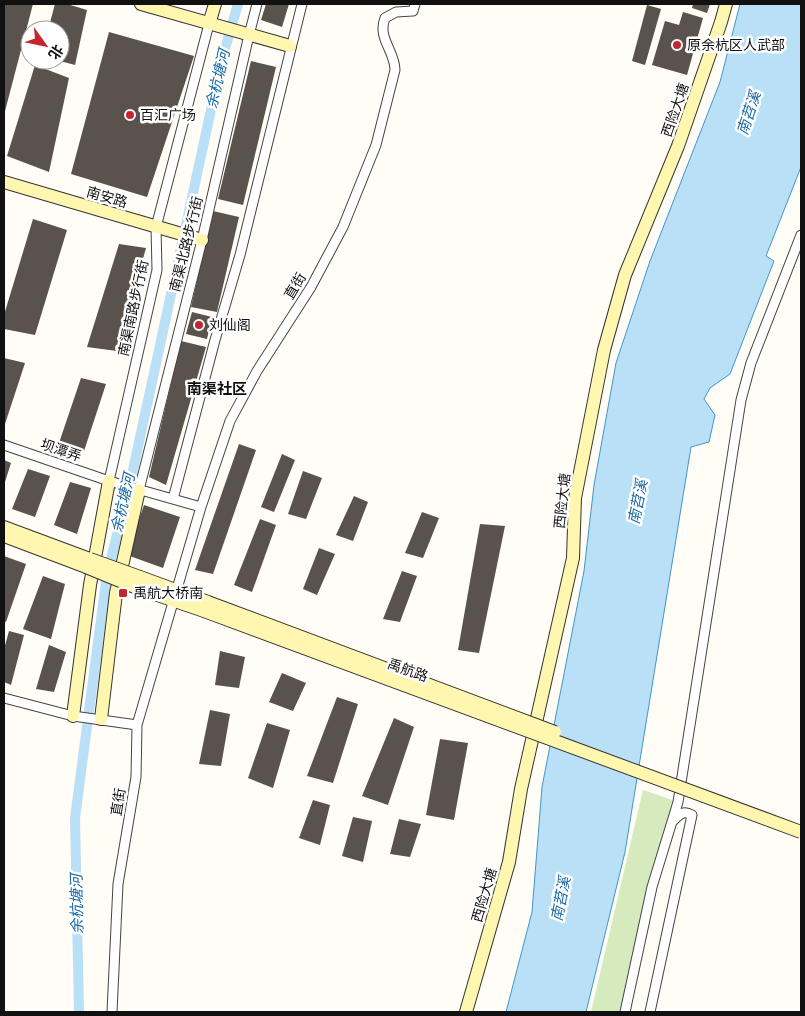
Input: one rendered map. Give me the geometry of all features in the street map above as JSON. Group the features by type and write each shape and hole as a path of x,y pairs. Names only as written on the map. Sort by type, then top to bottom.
{"street":[{"path":"141,4 290,46"},
{"path":"209,24 216,4"},
{"name":"南渠北路步行街","path":"137,490 202,240 244,34 257,4"},
{"path":"173,500 215,340 240,255 290,46 302,4"},
{"name":"西险大塘","path":"466,1012 509,862 521,789 573,558 575,498 604,350 625,275 678,146 722,22 726,4"},
{"name":"直街","path":"112,1012 118,884 136,777 137,725 174,595 230,421 257,371 312,287 343,227 376,145 395,70 395,62 384,39 382,25 385,18 389,15 414,7"},
{"name":"南渠南路步行街","path":"109,481 157,270 158,227 209,24"},
{"name":"南安路","path":"4,182 202,240"},
{"path":"625,1012 652,887 679,792 741,400 751,364 801,236"},
{"name":"坝潭弄","path":"4,445 137,490 201,507"},
{"path":"73,716 90,584 109,481"},
{"path":"102,720 116,593 137,490"},
{"path":"4,527 88,563"},
{"path":"4,536 88,563"},
{"name":"禹航路","path":"88,563 801,832"},
{"path":"206,607 801,823"},
{"path":"4,698 73,716 137,725"},
{"path":"650,1012 692,815 686,812 681,813 671,823"}],"green space":[{"path":"643,790 675,801 623,1012 591,1012"}],"water":[{"name":"南苕溪","path":"740,4 801,4 801,167 766,256 774,261 730,374 710,388 704,399 715,415 709,442 691,447 625,852 586,1012 506,1012 532,912 542,787 584,571 594,485 616,363 650,261 720,82"}],"building":[{"path":"5,4 33,4 29,20 20,20 20,54 4,115"},
{"path":"55,4 67,4 87,10 75,65 70,64 70,20 51,20"},
{"path":"266,4 289,4 282,27 261,20"},
{"path":"693,4 710,4 707,13 692,8"},
{"name":"原余杭区人武部","path":"647,5 661,9 645,65 632,61"},
{"name":"原余杭区人武部","path":"683,12 703,18 687,75 652,65 665,21 679,25"},
{"name":"百汇广场","path":"109,32 194,56 147,197 71,174"},
{"path":"251,61 276,67 243,205 218,199"},
{"path":"33,70 48,70 69,78 49,172 7,156"},
{"path":"213,211 239,217 217,312 191,307"},
{"path":"33,219 67,230 35,335 4,329 4,315"},
{"path":"119,244 146,248 117,351 87,347"},
{"name":"刘仙阁","path":"192,312 212,317 207,339 186,334"},
{"path":"181,341 206,347 166,485 149,477"},
{"path":"4,358 25,363 4,427"},
{"path":"81,378 106,384 84,451 59,443"},
{"path":"239,444 256,450 213,574 195,570"},
{"path":"282,454 295,460 274,512 261,507"},
{"path":"4,460 11,463 4,485"},
{"path":"28,469 50,476 35,517 12,509"},
{"path":"303,471 322,478 306,519 288,514"},
{"path":"70,482 91,488 77,534 54,525"},
{"path":"354,496 368,502 353,541 336,535"},
{"path":"144,505 180,517 163,568 127,555"},
{"path":"422,512 439,518 423,558 405,553"},
{"path":"260,519 276,525 252,592 234,585"},
{"path":"480,524 505,526 479,653 458,650"},
{"path":"319,548 335,554 317,595 303,589"},
{"path":"4,556 26,564 6,622 4,621"},
{"path":"402,571 417,576 400,622 383,619"},
{"path":"43,576 65,584 51,639 23,629"},
{"path":"9,631 24,635 11,685 4,682 4,649"},
{"path":"49,645 66,652 54,692 36,689"},
{"path":"220,651 245,657 239,688 215,685"},
{"path":"282,673 306,683 293,711 269,702"},
{"path":"337,697 358,704 333,783 307,776"},
{"path":"210,710 230,714 221,766 199,764"},
{"path":"394,718 414,727 388,805 362,796"},
{"path":"267,723 290,730 273,788 248,778"},
{"path":"440,739 468,743 454,820 426,815"},
{"path":"313,800 330,805 320,845 299,838"},
{"path":"353,817 372,821 363,862 342,856"},
{"path":"399,819 421,824 410,857 390,854"}],"waterway":[{"name":"余杭塘河","path":"79,1012 75,818 107,574 129,488 222,59 238,4"}],"place":[{"name":"原余杭区人武部","path":"677,45"},
{"name":"百汇广场","path":"130,115"},
{"name":"刘仙阁","path":"199,325"},
{"name":"禹航大桥南","path":"123,593"}],"district":[{"name":"南渠社区","path":"217,389"}]}
